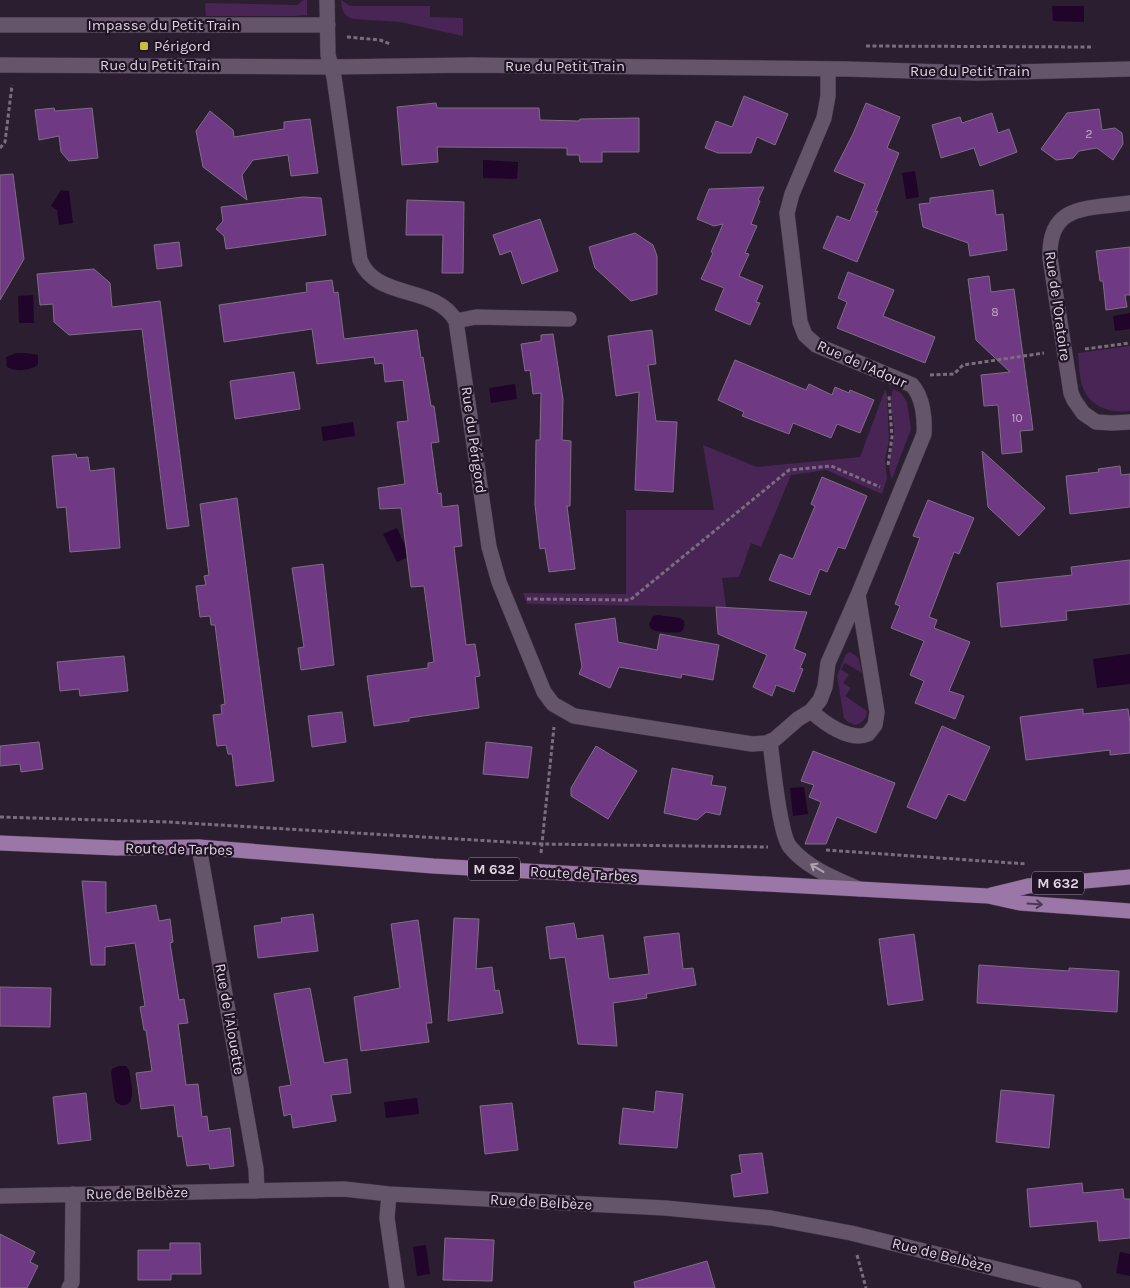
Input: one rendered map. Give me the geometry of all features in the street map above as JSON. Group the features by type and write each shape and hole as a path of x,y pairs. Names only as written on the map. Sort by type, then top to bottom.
{"main road":[{"name":"Route de Tarbes","path":"0,842 116,848 199,847 434,866 988,896 1020,903 1130,911"},
{"name":"Route de Tarbes","path":"988,896 1028,886 1130,877"}],"street":[{"path":"327,0 328,55 355,228 363,266 370,275 381,283 395,290 439,304 456,321 476,316 569,319"},
{"name":"Impasse du Petit Train","path":"0,25 328,25"},
{"name":"Rue du Petit Train","path":"0,65 472,65 828,68 977,72 1130,69"},
{"name":"Rue de l'Adour","path":"770,742 811,711 820,700 828,663 858,595 894,492 924,434 921,403 912,385 816,345 805,335 800,322 787,213 792,194 824,118 828,96 828,68"},
{"name":"Rue de l'Oratoire","path":"1130,203 1071,212 1060,220 1050,239 1050,258 1071,393 1074,400 1083,413 1096,422 1130,422"},
{"name":"Rue du Périgord","path":"456,321 489,547 506,598 549,700 574,716 744,743 760,744 770,742"},
{"path":"811,711 830,725 857,736 868,734 876,722 877,712 858,595"},
{"path":"770,742 783,831 790,847 818,868 861,889"},
{"name":"Rue de l'Alouette","path":"199,847 256,1169 258,1191"},
{"name":"Rue de Belbèze","path":"0,1196 344,1190 684,1210 771,1218 851,1233 1067,1287"},
{"path":"68,1288 72,1282 73,1194"},
{"path":"389,1194 387,1218 398,1288"}],"path":[{"path":"0,148 5,142 12,82"},
{"path":"912,385 928,376 954,374 963,365 1064,350 1130,343"},
{"path":"891,376 889,400 892,437 887,460 889,478 894,492"},
{"path":"506,598 630,600 789,470 831,466 894,492"},
{"path":"539,872 557,706"},
{"path":"0,817 168,822 542,844 790,847 1037,864"},
{"path":"851,1233 866,1288"}],"shaded area":[{"path":"307,0 307,15 206,16 205,3 297,5"},
{"path":"341,0 350,6 430,6 430,17 463,18 463,36 400,22 353,19 344,12"},
{"path":"1052,6 1084,6 1084,22 1053,21"},
{"path":"483,160 518,162 517,179 483,178"},
{"path":"915,171 919,197 906,199 902,173"},
{"path":"61,190 69,191 73,223 59,225 57,210 51,206"},
{"path":"33,295 34,323 19,323 18,296"},
{"path":"1130,313 1130,329 1115,331 1113,316"},
{"path":"1130,346 1130,411 1108,410 1095,403 1085,392 1080,377 1078,353"},
{"path":"16,353 38,355 38,365 22,370 7,367 6,357"},
{"path":"515,384 517,399 491,403 489,388"},
{"path":"893,389 901,393 907,402 911,429 892,479 889,467 894,438 891,406"},
{"path":"885,390 887,394 889,440 885,460 887,478 882,494 826,470 791,475 761,547 751,543 739,577 722,578 726,607 527,604 523,593 626,594 626,510 714,510 703,445 757,467 860,457"},
{"path":"353,422 355,436 323,441 321,427"},
{"path":"397,528 410,556 397,562 383,534"},
{"path":"653,616 680,618 684,621 683,630 681,632 669,633 651,629 649,624"},
{"path":"850,652 858,657 862,673 845,663 841,669 849,675 843,683 851,688 845,696 867,711 864,720 855,725 844,718 837,676 846,654"},
{"path":"1130,654 1130,684 1097,688 1093,659"},
{"path":"804,787 808,814 793,816 790,788"},
{"path":"118,1066 126,1066 129,1070 132,1095 129,1103 126,1105 115,1101 111,1073 112,1069"},
{"path":"417,1098 419,1114 386,1118 384,1102"},
{"path":"426,1245 430,1274 417,1276 413,1247"},
{"path":"1120,1252 1130,1254 1130,1276 1116,1273"}],"building":[{"path":"744,96 788,114 775,145 757,137 751,153 718,153 705,148 716,121 732,127"},
{"path":"436,103 437,108 539,108 540,120 579,121 580,119 639,118 639,152 602,152 602,162 580,162 579,155 567,155 567,148 437,147 438,162 402,165 397,107"},
{"path":"866,103 900,117 887,148 899,153 857,262 823,248 837,216 850,221 865,184 834,171"},
{"path":"54,108 55,111 92,108 98,158 69,161 61,152 59,136 39,140 35,110"},
{"path":"1099,109 1102,130 1115,128 1122,133 1123,144 1113,160 1097,148 1079,151 1073,158 1056,160 1041,149 1067,113"},
{"path":"210,111 233,130 234,137 284,129 284,122 310,119 318,173 291,176 288,155 253,160 242,175 247,200 203,167 196,131"},
{"path":"992,113 998,133 1009,129 1017,152 980,166 974,148 941,158 932,125 960,117 962,123"},
{"path":"13,174 24,259 0,300 0,175"},
{"path":"764,187 751,224 757,226 745,253 749,254 739,276 763,286 756,302 760,303 750,325 715,310 724,288 701,279 723,224 714,226 697,219 709,189"},
{"path":"993,190 996,215 1003,214 1007,250 970,256 968,243 923,227 919,204 930,203 930,198"},
{"path":"303,197 321,198 326,235 226,249 224,236 216,229 223,221 221,207"},
{"path":"407,200 464,202 463,273 442,273 443,235 406,235"},
{"path":"540,219 558,271 522,284 511,251 500,255 493,235"},
{"path":"635,233 653,245 657,256 657,294 631,301 595,268 589,247"},
{"path":"179,242 182,266 157,269 154,245"},
{"path":"1130,247 1130,295 1125,295 1127,307 1106,310 1103,281 1100,281 1096,251"},
{"path":"94,269 110,283 112,307 160,301 189,526 167,529 142,329 69,335 54,322 53,304 40,305 37,274"},
{"path":"848,272 894,290 883,316 935,337 925,363 837,328 847,302 838,298"},
{"path":"989,276 991,292 1014,289 1033,430 1020,431 1022,452 1002,454 998,405 984,406 981,375 1010,372 976,340 968,279"},
{"path":"332,280 334,293 338,292 344,339 417,330 431,406 434,406 439,442 431,443 438,494 441,493 442,507 458,505 462,546 454,547 466,645 475,644 480,676 475,677 479,708 409,718 409,721 374,726 367,676 428,668 428,663 434,662 424,586 411,587 401,508 380,509 378,488 405,484 397,422 408,421 403,380 385,382 383,363 375,364 374,357 317,364 312,329 224,342 219,305 307,292 306,283"},
{"path":"652,330 656,364 648,365 656,421 677,422 673,492 635,490 639,392 616,396 608,336"},
{"path":"553,334 563,399 562,440 571,441 570,506 567,506 575,569 549,572 545,548 540,549 535,505 536,440 540,440 541,393 533,394 530,370 525,371 521,344 541,341 541,335"},
{"path":"735,360 806,390 809,384 832,395 835,387 849,393 850,390 874,400 860,433 837,424 831,438 793,423 789,434 742,416 744,412 718,400"},
{"path":"294,372 300,409 235,419 230,381"},
{"path":"982,451 1045,508 1019,536 988,507"},
{"path":"76,454 77,458 88,457 90,471 114,468 120,548 70,552 66,507 57,508 52,456"},
{"path":"1120,466 1121,475 1130,474 1130,507 1070,514 1066,476 1099,472 1098,469"},
{"path":"822,477 867,496 845,549 838,547 827,572 820,569 810,595 769,580 780,554 793,559 815,506 811,504"},
{"path":"237,498 274,781 236,786 232,754 228,754 226,745 217,746 213,715 222,714 221,705 225,704 215,625 211,625 210,616 200,617 196,586 206,585 204,576 209,575 200,504"},
{"path":"928,500 974,518 959,554 954,552 929,617 937,620 934,628 970,642 949,691 964,696 955,719 915,703 924,681 910,675 924,641 891,628 900,606 895,604 920,538 913,536"},
{"path":"1130,560 1130,604 1066,611 1067,620 1001,627 997,583 1072,575 1071,567"},
{"path":"323,564 334,665 301,670 298,648 304,647 292,568"},
{"path":"716,607 807,612 794,649 806,654 800,668 803,669 794,692 776,685 772,696 753,687 767,655 718,634"},
{"path":"615,618 618,642 657,650 660,634 719,645 713,680 682,674 681,678 619,667 610,688 579,674 582,667 575,624"},
{"path":"124,656 128,691 80,696 79,689 60,691 57,662"},
{"path":"1083,709 1083,714 1128,709 1130,753 1110,755 1110,750 1026,760 1020,717"},
{"path":"342,712 346,742 312,747 308,716"},
{"path":"942,726 990,747 965,801 948,794 936,819 907,807"},
{"path":"39,742 43,769 21,772 20,764 0,766 0,746"},
{"path":"486,742 532,747 528,778 483,774"},
{"path":"596,746 637,771 608,819 571,796 571,788"},
{"path":"813,751 895,783 876,833 837,817 826,844 805,844 821,802 809,797 814,785 801,781"},
{"path":"672,768 713,776 711,785 726,787 720,815 706,812 697,820 664,813"},
{"path":"82,881 106,882 106,913 156,905 159,921 170,919 173,942 170,943 179,1000 184,999 188,1023 178,1024 186,1085 198,1084 202,1117 207,1116 209,1131 230,1128 234,1166 210,1169 209,1164 187,1166 182,1136 178,1137 174,1105 141,1109 136,1073 152,1071 146,1030 144,1030 140,1007 145,1006 135,943 105,947 105,965 91,965"},
{"path":"313,914 318,951 258,958 254,926 282,922 281,918"},
{"path":"454,918 479,919 476,969 492,967 495,991 499,990 503,1013 448,1021"},
{"path":"418,920 432,1023 426,1023 429,1042 361,1051 354,997 400,988 391,924"},
{"path":"574,923 577,939 603,935 609,979 649,974 644,937 679,933 683,969 693,968 696,985 646,994 647,998 613,1003 617,1046 578,1044 565,957 550,959 546,927"},
{"path":"914,934 923,1000 888,1005 879,939"},
{"path":"979,965 1069,971 1069,968 1119,971 1117,1012 977,1003"},
{"path":"0,987 51,988 50,1027 0,1026"},
{"path":"310,988 324,1063 347,1059 351,1093 331,1095 336,1121 293,1128 291,1114 284,1116 279,1087 291,1085 274,994"},
{"path":"1001,1090 1054,1095 1049,1148 996,1142"},
{"path":"656,1091 683,1094 677,1148 619,1144 623,1108 654,1112"},
{"path":"86,1093 91,1140 58,1144 53,1097"},
{"path":"512,1103 518,1150 485,1154 480,1106"},
{"path":"762,1153 768,1193 734,1197 731,1175 742,1173 739,1155"},
{"path":"1082,1183 1083,1193 1123,1189 1124,1199 1130,1199 1130,1238 1099,1241 1097,1221 1030,1227 1027,1189"},
{"path":"0,1234 35,1252 30,1262 38,1266 27,1288 0,1288"},
{"path":"445,1238 494,1240 492,1281 443,1280"},
{"path":"170,1243 200,1243 201,1274 171,1274 171,1280 138,1280 138,1250 170,1250"},
{"path":"707,1261 715,1288 635,1288 634,1282"}],"place":[{"name":"Périgord","path":"144,46"}]}
